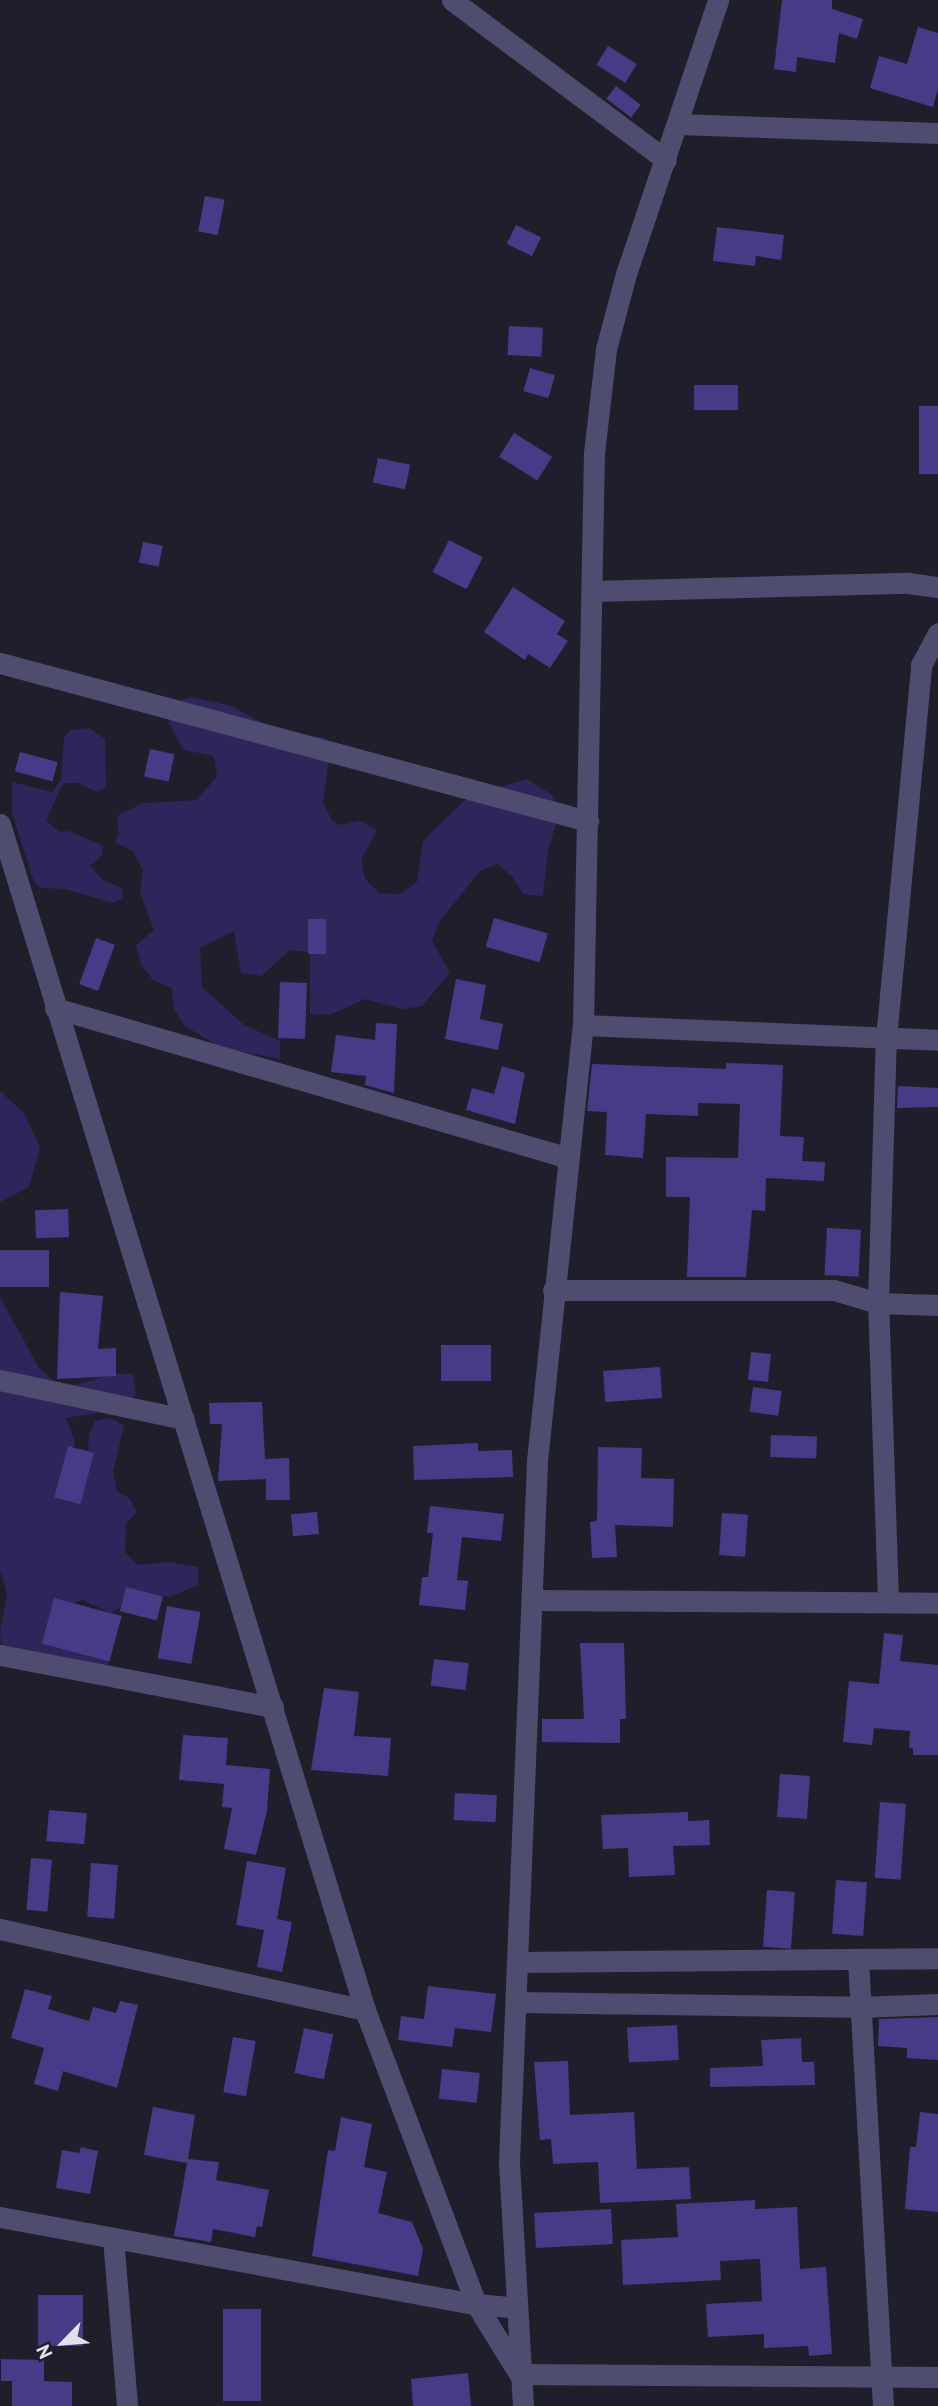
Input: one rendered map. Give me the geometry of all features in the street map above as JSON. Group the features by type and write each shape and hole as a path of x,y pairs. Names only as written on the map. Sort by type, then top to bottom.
{"street":[{"path":"452,0 666,160"},
{"path":"523,2406 514,2307 509,2162 534,1600 537,1461 583,1025 594,453 606,349 626,274 718,0"},
{"path":"678,124 938,133"},
{"path":"593,591 908,583 938,587"},
{"path":"888,1600 878,1303 886,1038 921,665 938,633"},
{"path":"0,663 588,821"},
{"path":"0,824 365,2010 476,2304 519,2374"},
{"path":"55,1008 569,1158"},
{"path":"583,1025 938,1040"},
{"path":"554,1290 834,1290 878,1303 938,1305"},
{"path":"0,1380 184,1419"},
{"path":"534,1600 938,1602"},
{"path":"0,1655 272,1707"},
{"path":"0,1929 365,2010"},
{"path":"517,1962 938,1958"},
{"path":"858,1959 883,2406"},
{"path":"516,2002 859,2007 938,2004"},
{"path":"0,2217 476,2304 514,2307"},
{"path":"113,2238 127,2406"},
{"path":"519,2374 938,2377"}],"shaded area":[{"path":"191,697 232,706 276,731 325,738 331,745 323,802 332,821 340,825 360,821 377,830 361,860 365,879 379,893 400,894 417,882 423,841 468,797 527,779 552,795 559,813 548,850 543,896 523,894 513,877 497,864 480,871 439,922 432,941 450,973 422,1006 402,1009 365,999 330,1015 310,1014 310,952 290,950 261,976 241,973 234,931 200,948 202,987 244,1025 280,1041 280,1059 220,1047 185,1026 174,1009 172,988 153,980 141,965 136,945 154,930 140,892 143,871 133,851 114,842 119,836 117,816 143,803 197,800 217,776 214,756 184,750 169,723 172,703"},
{"path":"89,728 105,739 106,787 97,792 78,783 63,783 46,820 59,832 69,831 103,846 102,855 90,866 103,880 122,888 123,898 113,903 65,889 41,888 34,882 12,813 12,782 52,792 61,780 64,738 70,730"},
{"path":"0,1091 24,1113 40,1147 29,1187 0,1202"},
{"path":"0,1297 39,1368 54,1381 74,1385 114,1374 133,1374 136,1395 102,1412 66,1418 75,1442 65,1486 87,1466 89,1435 95,1421 110,1418 124,1425 113,1472 117,1492 129,1498 137,1512 126,1523 125,1553 138,1565 169,1562 198,1567 198,1585 169,1597 143,1592 110,1613 83,1600 58,1608 54,1638 64,1649 109,1657 108,1672 2,1648 0,1633 7,1594 0,1570"}],"building":[{"path":"782,0 832,0 832,9 863,19 857,39 839,33 835,63 797,57 796,72 774,69"},
{"path":"918,27 938,33 938,89 933,107 870,88 879,56 907,64"},
{"path":"608,46 637,64 625,83 596,65"},
{"path":"616,86 641,105 631,117 606,99"},
{"path":"205,196 225,200 218,235 198,231"},
{"path":"516,225 541,237 532,256 507,244"},
{"path":"717,227 784,235 781,260 756,256 755,266 713,261"},
{"path":"509,326 543,328 541,357 507,355"},
{"path":"530,368 555,375 548,398 523,391"},
{"path":"694,385 738,385 738,410 694,410"},
{"path":"919,406 938,406 938,474 919,474"},
{"path":"514,433 552,457 537,481 499,457"},
{"path":"378,458 410,465 405,489 373,482"},
{"path":"449,540 483,557 467,589 433,572"},
{"path":"143,542 163,546 159,566 139,563"},
{"path":"513,587 565,621 557,634 568,641 550,668 528,654 525,660 484,632"},
{"path":"150,749 174,754 169,782 144,776"},
{"path":"20,752 58,762 52,781 15,771"},
{"path":"494,918 548,933 540,962 486,947"},
{"path":"308,919 326,919 326,954 308,954"},
{"path":"96,938 115,945 98,991 79,984"},
{"path":"456,979 486,985 480,1019 503,1024 498,1050 445,1039"},
{"path":"280,982 307,983 305,1039 278,1038"},
{"path":"376,1023 397,1024 394,1093 365,1085 366,1076 331,1072 336,1035 375,1040"},
{"path":"726,1063 783,1065 780,1136 804,1137 802,1161 825,1162 824,1181 766,1178 765,1211 752,1210 746,1277 687,1277 690,1197 666,1197 666,1157 738,1158 740,1104 698,1103 698,1116 646,1114 643,1158 605,1155 607,1112 587,1111 592,1064 726,1069"},
{"path":"502,1066 525,1073 515,1124 466,1110 472,1088 494,1094"},
{"path":"898,1086 938,1088 938,1107 897,1108"},
{"path":"68,1209 69,1237 36,1238 35,1210"},
{"path":"827,1228 861,1230 858,1277 825,1275"},
{"path":"0,1250 49,1250 49,1287 0,1287"},
{"path":"60,1292 103,1296 98,1349 116,1348 116,1376 57,1379"},
{"path":"441,1345 491,1345 491,1381 441,1381"},
{"path":"751,1352 771,1354 768,1382 748,1380"},
{"path":"660,1367 662,1398 605,1402 603,1371"},
{"path":"753,1387 782,1391 778,1416 750,1412"},
{"path":"262,1402 265,1459 289,1458 290,1500 266,1500 266,1479 218,1481 222,1424 210,1424 209,1403"},
{"path":"771,1435 817,1437 816,1459 770,1457"},
{"path":"478,1443 478,1451 512,1450 513,1477 414,1480 413,1446"},
{"path":"68,1446 94,1453 80,1504 54,1497"},
{"path":"598,1447 642,1448 641,1478 674,1479 673,1527 615,1525 617,1557 592,1558 590,1522 597,1521"},
{"path":"430,1506 504,1514 501,1541 462,1537 457,1580 468,1581 465,1610 419,1605 422,1577 428,1577 433,1533 427,1533"},
{"path":"317,1512 319,1534 293,1536 291,1514"},
{"path":"722,1513 748,1515 745,1557 719,1555"},
{"path":"126,1587 163,1596 157,1620 120,1611"},
{"path":"54,1598 122,1616 109,1662 42,1643"},
{"path":"167,1606 200,1612 191,1664 158,1658"},
{"path":"884,1633 903,1635 900,1661 938,1665 938,1755 913,1755 913,1748 909,1748 910,1731 874,1728 872,1745 843,1742 849,1681 879,1684"},
{"path":"580,1643 624,1643 626,1719 620,1719 620,1743 542,1742 542,1719 584,1719"},
{"path":"434,1659 469,1663 465,1690 431,1686"},
{"path":"324,1688 359,1692 354,1736 391,1738 388,1776 311,1770"},
{"path":"183,1735 228,1738 226,1765 270,1769 267,1811 256,1855 224,1849 232,1808 222,1807 224,1784 179,1780"},
{"path":"780,1774 810,1776 807,1819 777,1817"},
{"path":"455,1793 497,1795 496,1822 454,1820"},
{"path":"880,1802 906,1804 901,1880 875,1878"},
{"path":"49,1810 87,1813 84,1844 46,1841"},
{"path":"688,1812 688,1821 709,1820 710,1845 673,1846 675,1875 629,1877 628,1848 603,1849 601,1815"},
{"path":"31,1858 52,1860 47,1912 26,1910"},
{"path":"247,1861 286,1868 277,1919 292,1922 282,1972 257,1967 264,1930 236,1925"},
{"path":"91,1863 118,1865 114,1919 87,1917"},
{"path":"836,1880 867,1882 863,1936 832,1934"},
{"path":"767,1890 795,1892 791,1949 763,1947"},
{"path":"428,1986 496,1994 491,2032 455,2028 452,2047 398,2040 401,2016 424,2019"},
{"path":"25,1989 52,1996 48,2009 89,2021 93,2007 116,2013 120,2001 138,2005 117,2088 63,2071 58,2091 34,2084 44,2048 11,2038"},
{"path":"938,2017 938,2060 907,2058 907,2048 878,2046 879,2019"},
{"path":"677,2025 679,2060 629,2063 627,2028"},
{"path":"304,2028 333,2034 324,2079 294,2073"},
{"path":"233,2037 256,2041 246,2096 223,2092"},
{"path":"801,2038 802,2062 814,2062 815,2085 710,2087 710,2068 763,2066 761,2040"},
{"path":"568,2061 570,2115 634,2112 637,2169 689,2167 691,2199 600,2203 598,2162 553,2164 551,2139 540,2140 534,2062"},
{"path":"442,2069 480,2073 477,2103 439,2099"},
{"path":"153,2107 195,2115 188,2159 219,2162 216,2180 269,2190 262,2227 257,2226 255,2237 213,2229 211,2242 174,2236 187,2163 144,2155"},
{"path":"920,2112 938,2114 938,2212 905,2209 910,2147 916,2147"},
{"path":"341,2117 372,2124 364,2167 387,2172 378,2213 412,2222 423,2249 418,2276 312,2256 328,2150 335,2151"},
{"path":"81,2147 98,2151 90,2194 56,2188 62,2150 79,2153"},
{"path":"755,2200 755,2209 797,2207 800,2269 826,2267 832,2354 809,2356 808,2346 764,2348 764,2334 708,2337 706,2304 762,2301 760,2259 720,2261 721,2280 623,2285 621,2240 678,2237 676,2204"},
{"path":"611,2209 613,2244 536,2248 534,2213"},
{"path":"38,2295 83,2295 83,2346 38,2346"},
{"path":"223,2309 261,2309 261,2401 223,2401"},
{"path":"1,2359 44,2360 44,2381 72,2382 72,2406 12,2406 12,2381 1,2381"},
{"path":"468,2373 471,2406 413,2406 411,2379"}]}
